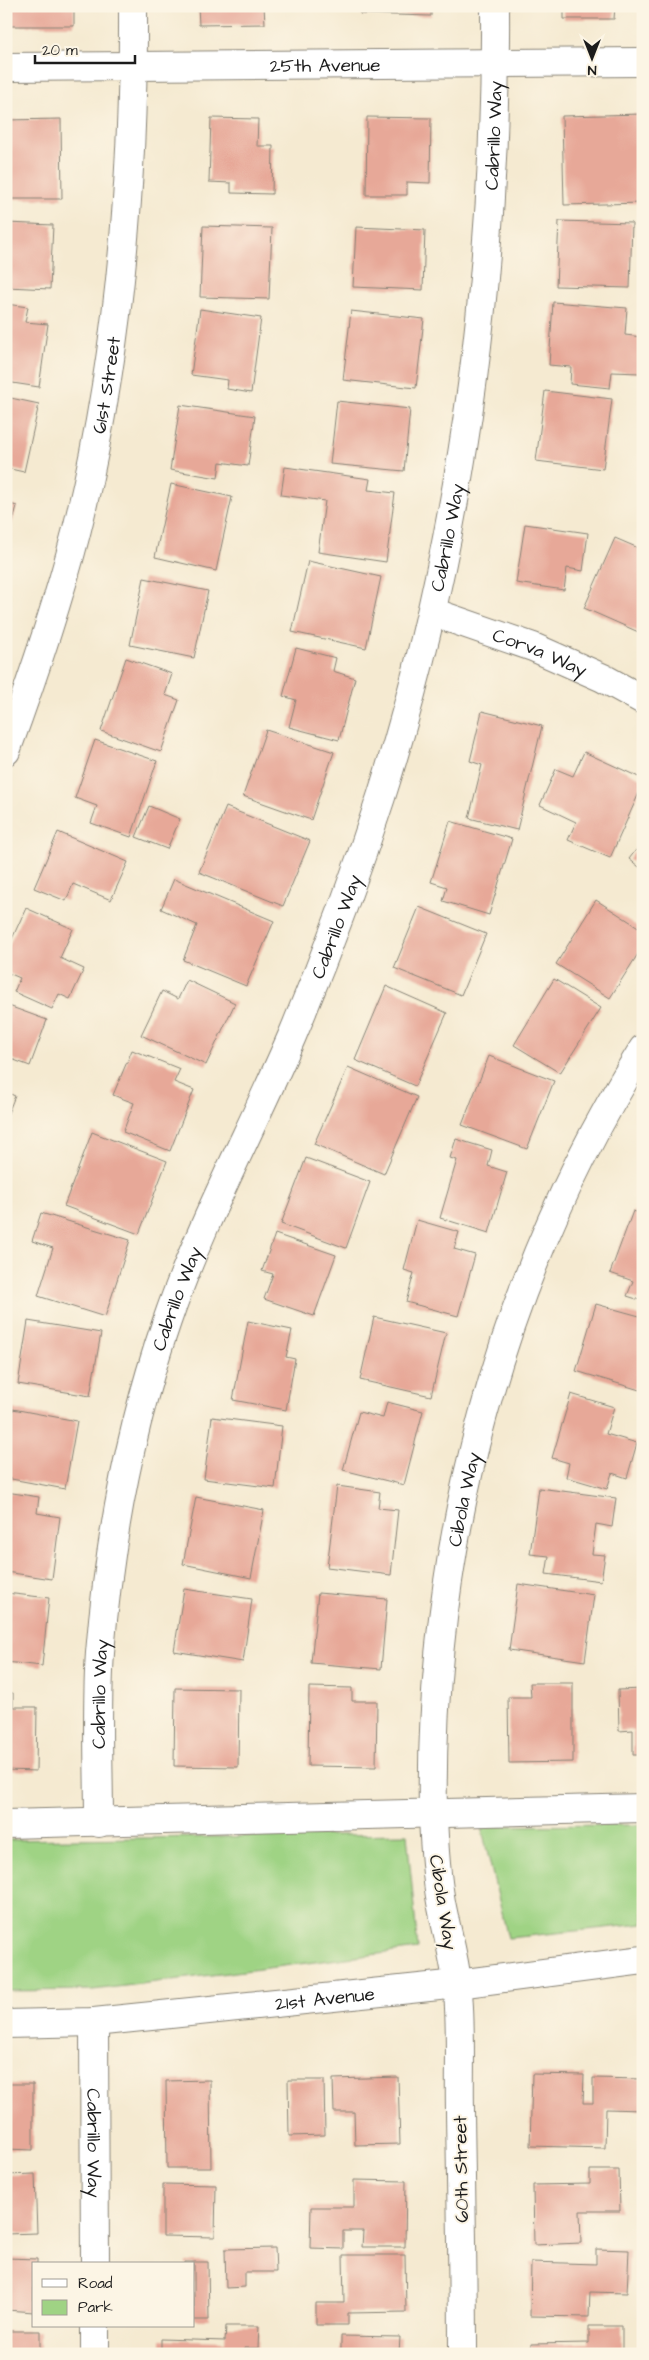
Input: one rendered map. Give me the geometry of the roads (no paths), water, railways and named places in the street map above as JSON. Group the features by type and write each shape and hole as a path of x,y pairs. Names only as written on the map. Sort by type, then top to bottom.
{"street":[{"name":"61st Street","path":"6,752 38,663 76,533 104,400 123,265 131,164 134,66 133,6"},
{"name":"Cabrillo Way","path":"99,1823 100,1658 108,1577 124,1477 146,1388 166,1323 198,1238 291,1038 339,919 381,797 417,674 432,612 461,464 474,379 488,252 496,63 495,6"},
{"name":"25th Avenue","path":"6,67 643,62"},
{"name":"Corva Way","path":"432,612 533,646 603,678 643,700"},
{"name":"Cibola Way","path":"458,1984 440,1899 433,1812 437,1681 447,1585 464,1489 494,1371 526,1280 575,1168 621,1083 643,1049"},
{"path":"6,1824 643,1808"},
{"name":"21st Avenue","path":"6,2024 94,2022 458,1984 643,1960"},
{"name":"60th Street","path":"458,1984 463,2354"},
{"name":"Cabrillo Way","path":"94,2022 95,2262"},
{"path":"95,2328 95,2354"}]}
